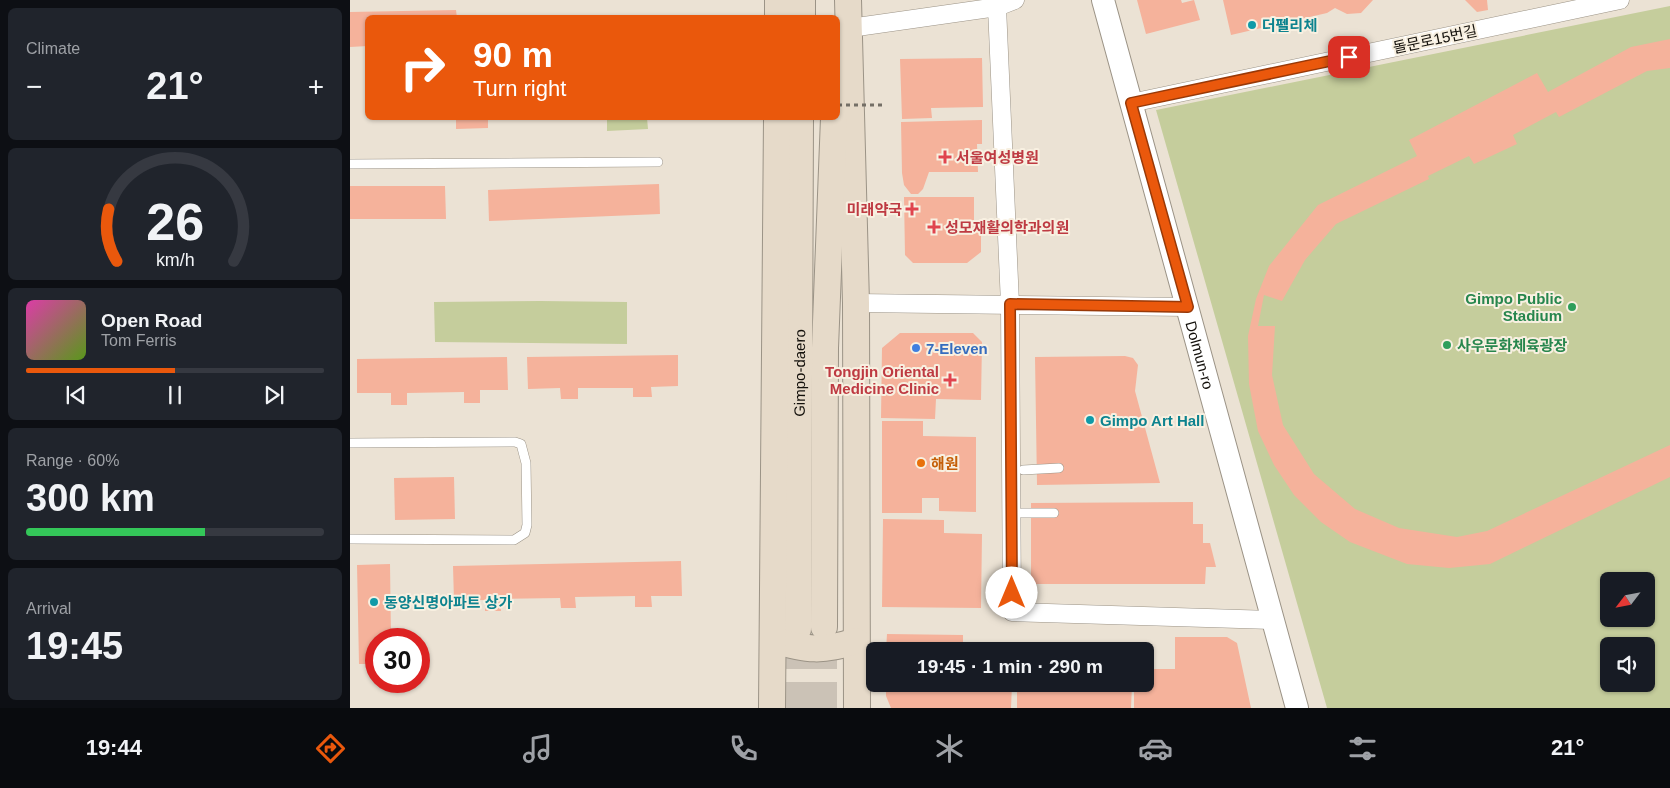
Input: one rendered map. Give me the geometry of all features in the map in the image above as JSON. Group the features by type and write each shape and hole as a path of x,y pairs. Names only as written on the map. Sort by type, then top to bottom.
{"main road":[{"path":"778,0 778,15"},
{"path":"802,0 802,15"},
{"path":"839,0 844,28 856,303 857,708"},
{"path":"844,28 848,0"},
{"path":"772,708 777,120"},
{"name":"Gimpo-daero","path":"798,629 800,120"},
{"name":"Gimpo-daero","path":"824,626 825,348 834,120"},
{"path":"773,640 803,649 816,650 833,649 856,642"}],"street":[{"path":"844,28 997,6 1015,0"},
{"name":"Dolmun-ro","path":"1103,0 1297,708"},
{"name":"돌문로15번길","path":"1131,103 1620,0"},
{"path":"997,6 1010,304 1012,612 1274,620"},
{"path":"856,303 1188,307"}],"lane":[{"path":"350,164 658,162"},
{"path":"350,443 515,442 521,444 526,462 527,525 525,533 514,540 350,539"},
{"path":"1023,470 1059,468"},
{"path":"1022,513 1054,513"}],"path":[{"path":"840,105 884,105"}],"green space":[{"name":"사우문화체육광장","path":"1670,6 1670,708 1327,708 1156,110"},
{"path":"607,120 647,120 648,129 607,131"},
{"path":"434,302 627,302 627,344 435,342"}],"building":[{"path":"1137,0 1181,0 1182,3 1194,0 1200,20 1146,34"},
{"name":"더펠리체","path":"1223,0 1373,0 1361,13 1347,14 1335,8 1327,13 1231,35"},
{"path":"1465,0 1487,0 1488,10 1477,12"},
{"path":"456,10 457,15 365,15 365,46 350,47 350,12"},
{"path":"1670,39 1670,68 1647,71 1559,117 1556,112 1513,135 1517,144 1474,164 1469,156 1428,176 1429,179 1336,224 1305,260 1282,301 1264,295 1258,326 1275,326 1272,375 1283,425 1314,474 1355,509 1399,528 1457,537 1487,531 1670,445 1670,477 1490,564 1449,568 1407,564 1350,542 1321,522 1294,495 1274,465 1258,431 1249,384 1248,336 1256,299 1269,266 1318,205 1417,156 1409,140 1537,73 1548,92 1631,47"},
{"path":"982,58 983,107 931,108 932,118 902,119 900,59"},
{"path":"456,120 488,120 488,128 456,129"},
{"name":"서울여성병원","path":"982,120 982,144 977,144 978,172 929,172 923,189 918,194 911,194 904,185 902,173 901,122"},
{"path":"659,184 660,214 489,221 488,190"},
{"path":"350,186 445,186 446,219 350,219"},
{"path":"904,197 974,197 974,223 981,223 981,252 967,263 913,263 905,255"},
{"path":"900,333 973,333 982,342 981,400 936,399 935,419 881,418 882,348"},
{"path":"678,355 678,386 651,387 652,397 633,397 633,388 578,388 578,399 561,399 560,388 528,389 527,357"},
{"path":"1125,356 1133,358 1138,365 1135,391 1160,483 1037,485 1035,357"},
{"path":"507,357 508,390 480,390 480,403 464,403 464,392 407,393 407,405 391,405 391,393 357,393 357,359"},
{"path":"882,421 923,421 923,436 976,437 976,512 939,511 939,498 922,498 922,513 882,513"},
{"path":"454,477 455,519 395,520 394,478"},
{"path":"1193,502 1193,524 1203,524 1203,543 1210,543 1216,567 1206,567 1205,584 1031,584 1031,503"},
{"path":"883,519 944,520 944,533 982,534 981,608 882,607"},
{"path":"681,561 682,596 651,596 652,607 635,607 635,596 575,597 576,608 561,608 560,598 500,599 501,611 485,611 485,600 454,601 453,566"},
{"name":"동양신명아파트 상가","path":"390,564 391,628 365,628 365,664 359,664 357,565"},
{"path":"887,634 963,635 963,642 887,642"},
{"path":"1175,637 1227,637 1237,643 1251,708 1134,708 1134,692 1154,692 1154,669 1175,669"},
{"path":"886,692 1012,692 1011,708 891,708"},
{"path":"1017,692 1132,692 1131,708 1017,708"}],"tunnel":[{"path":"824,627 824,708"},
{"path":"798,629 798,708"}],"place":[{"name":"더펠리체","path":"1252,25"},
{"name":"서울여성병원","path":"945,157"},
{"name":"미래약국","path":"912,209"},
{"name":"성모재활의학과의원","path":"934,227"},
{"name":"Gimpo Public Stadium","path":"1572,307"},
{"name":"사우문화체육광장","path":"1447,345"},
{"name":"7-Eleven","path":"916,348"},
{"name":"Tongjin Oriental Medicine Clinic","path":"950,380"},
{"name":"Gimpo Art Hall","path":"1090,420"},
{"name":"해원","path":"921,463"},
{"name":"동양신명아파트 상가","path":"374,602"}],"route":[{"path":"1012,593 1010,304 1188,307 1131,103 1349,57"}]}
